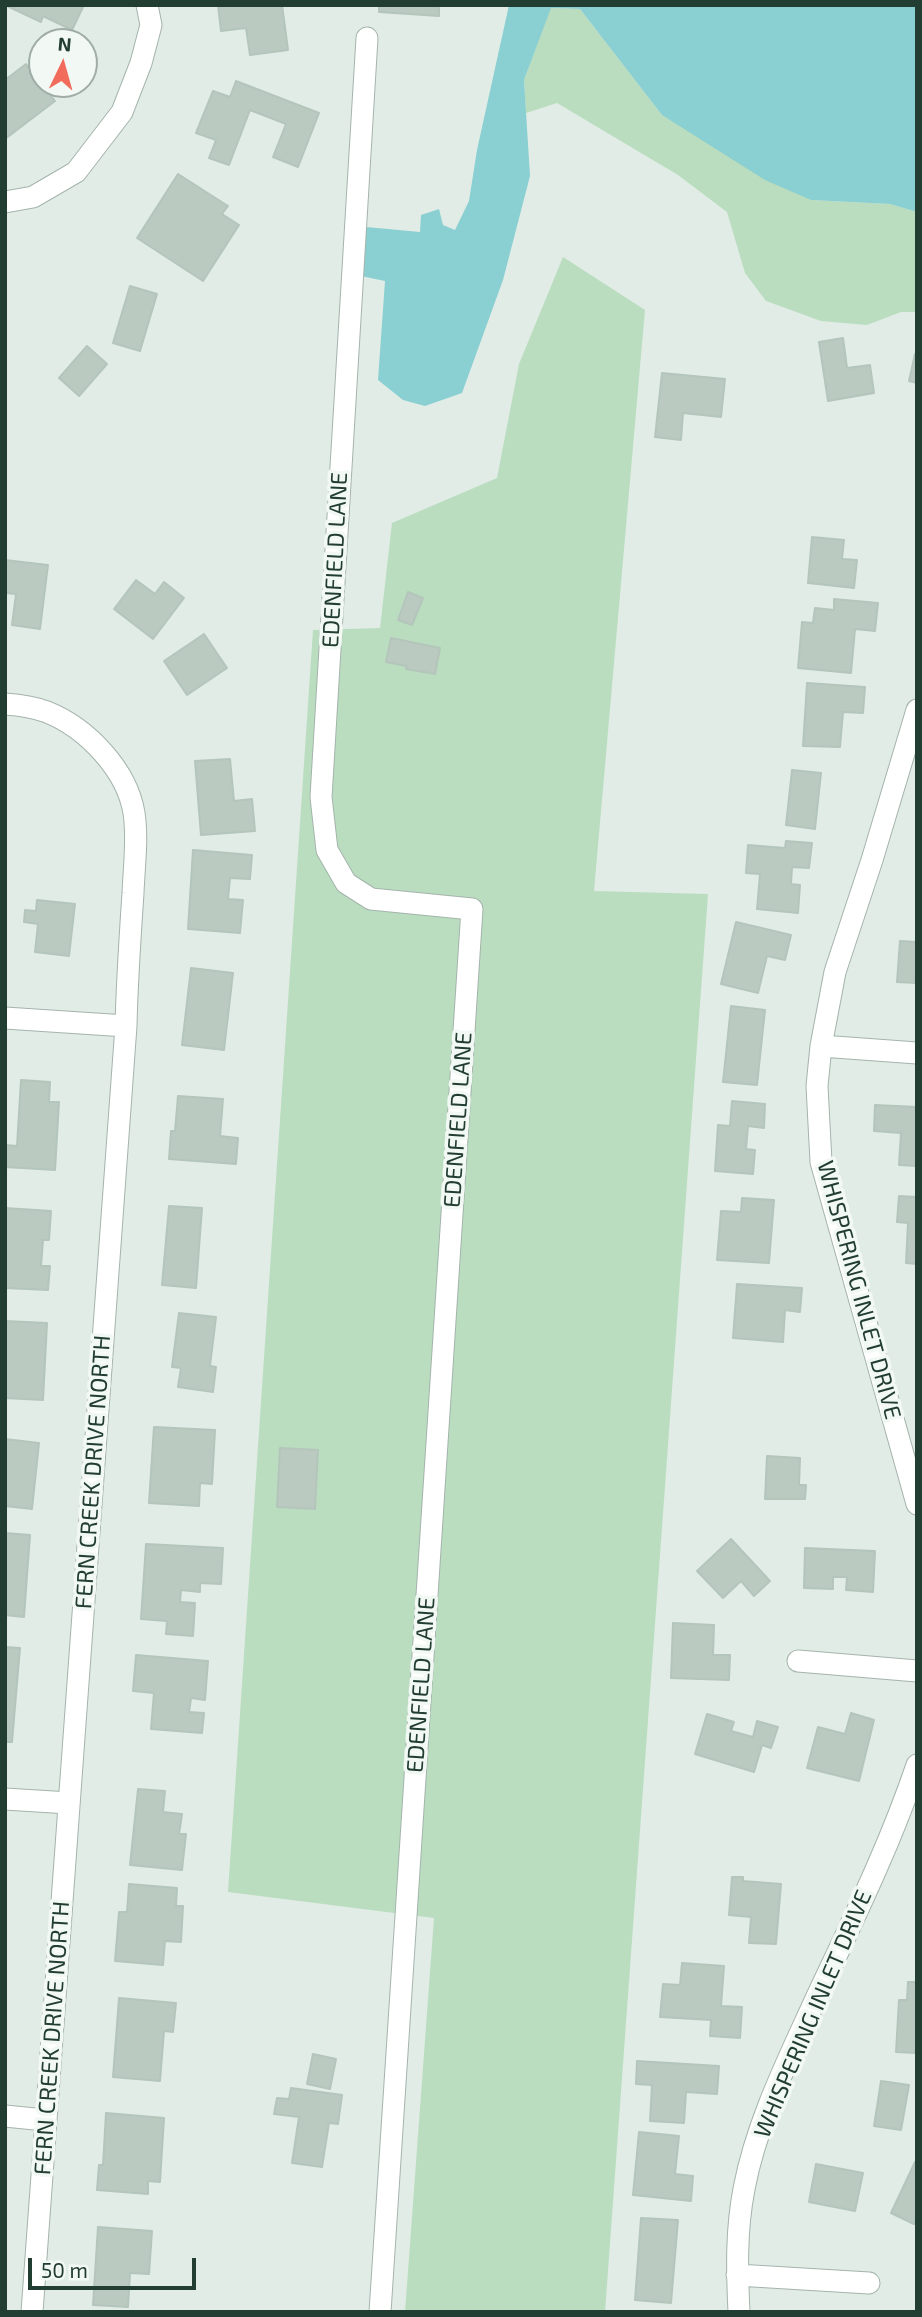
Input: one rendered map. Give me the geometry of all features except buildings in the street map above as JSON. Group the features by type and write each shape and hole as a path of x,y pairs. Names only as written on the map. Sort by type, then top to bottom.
{"street":[{"path":"5,202 33,197 76,172 122,112 141,63 151,25 147,5"},
{"name":"EDENFIELD LANE","path":"367,38 321,797 327,850 346,883 371,899 472,909 380,2312"},
{"name":"FERN CREEK DRIVE NORTH","path":"5,704 46,712 66,722 101,750 128,791 134,813 135,853 126,1026 32,2312"},
{"name":"WHISPERING INLET DRIVE","path":"917,710 835,972 821,1046 817,1086 821,1162 917,1504"},
{"path":"5,1018 126,1026"},
{"path":"821,1046 917,1053"},
{"path":"798,1661 917,1671"},
{"name":"WHISPERING INLET DRIVE","path":"739,2312 737,2246 744,2190 757,2138 789,2058 901,1811 917,1765"},
{"path":"5,1799 69,1802"},
{"path":"5,2116 45,2120"},
{"path":"737,2276 869,2283"}],"green space":[{"path":"550,8 580,9 662,115 811,200 890,204 917,212 917,312 901,312 867,325 821,321 766,301 745,273 727,212 678,175 557,103 526,113 524,80"},
{"path":"563,257 645,310 594,891 708,894 605,2312 405,2312 434,1918 228,1892 313,630 380,628 392,523 497,478 519,364"}],"water":[{"path":"509,5 917,5 917,212 890,204 811,200 765,180 662,115 580,9 551,8 524,80 530,176 503,280 462,393 425,406 403,400 378,380 385,281 361,276 366,227 420,232 421,215 439,209 443,225 455,230 469,201 477,150"}]}
